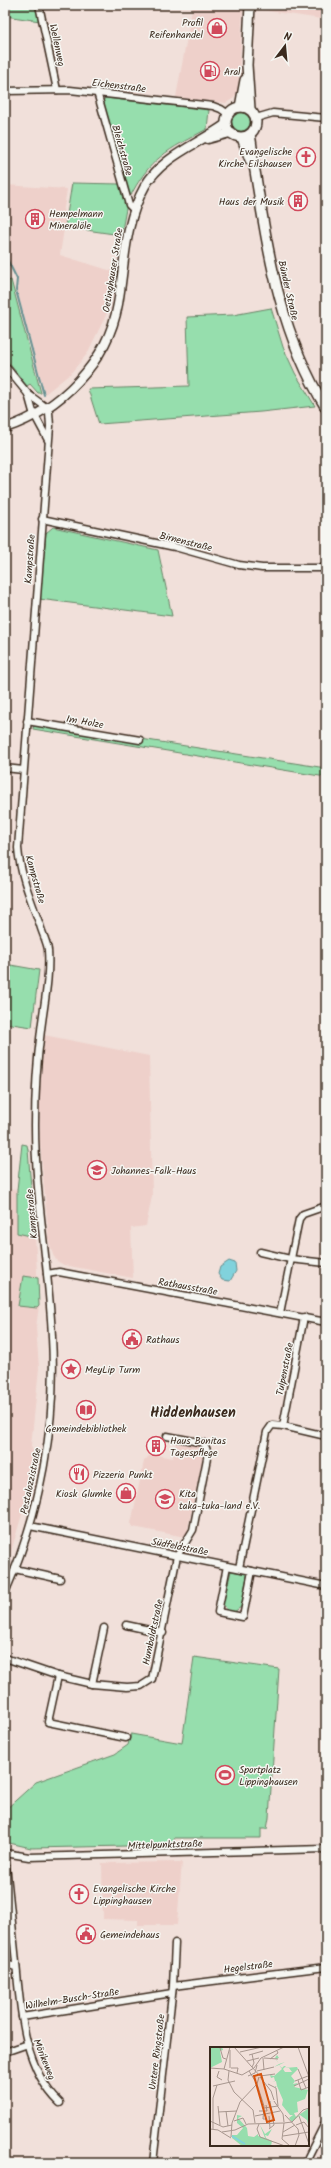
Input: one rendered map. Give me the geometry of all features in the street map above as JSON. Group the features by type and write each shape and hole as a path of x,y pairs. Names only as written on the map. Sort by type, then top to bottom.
{"main road":[{"path":"240,107 247,65 250,5"},
{"path":"247,65 250,109 256,118 257,124 246,136 230,133 226,124 228,114 231,110 240,107 250,109"},
{"name":"Bünder Straße","path":"246,136 254,169 277,289 286,324 310,382 326,408"}],"street":[{"name":"Wellenweg","path":"39,5 57,90"},
{"name":"Eichenstraße","path":"5,91 57,90 97,92 213,106 228,114"},
{"name":"Bleichstraße","path":"97,92 129,205 134,210"},
{"path":"256,118 273,112 326,118"},
{"name":"Oetinghauser Straße","path":"5,428 47,408 82,378 94,361 110,331 118,305 125,247 134,210 145,185 168,160 200,142 226,124"},
{"name":"Oetinghauser Straße","path":"200,142 230,133"},
{"path":"5,366 28,394 47,408"},
{"path":"28,394 35,415 48,440"},
{"name":"Kampstraße","path":"47,408 49,412 50,426 23,770 19,862 48,948 48,968 40,1034 35,1125 47,1274"},
{"name":"Birnenstraße","path":"42,519 174,547 239,565 262,568 326,568"},
{"name":"Im Holze","path":"27,720 140,740"},
{"path":"5,768 23,770"},
{"path":"280,1313 299,1220 307,1212 326,1206"},
{"path":"260,1252 290,1259 326,1263"},
{"name":"Rathausstraße","path":"47,1274 60,1272 326,1322"},
{"name":"Pestalozzistraße","path":"5,1593 16,1569 30,1526 46,1462 52,1394 52,1336 47,1274"},
{"name":"Tulpenstraße","path":"283,1426 304,1317"},
{"path":"239,1568 266,1432 272,1425 283,1426 326,1436"},
{"path":"167,1436 204,1443 208,1453 193,1530 177,1556"},
{"name":"Südfeldstraße","path":"30,1526 326,1586"},
{"name":"Humboldtstraße","path":"5,1658 58,1676 92,1684 127,1687 141,1686 152,1678 163,1633 177,1556"},
{"path":"228,1566 218,1612 242,1617 252,1571"},
{"path":"16,1569 60,1578"},
{"path":"126,1625 163,1633"},
{"path":"92,1684 104,1628"},
{"path":"58,1676 48,1722 126,1738"},
{"name":"Mittelpunktstraße","path":"5,1854 29,1857 326,1849"},
{"name":"Wilhelm-Busch-Straße","path":"5,1854 22,2016 172,1993"},
{"name":"Untere Ringstraße","path":"153,2163 173,1986 174,1943"},
{"path":"5,1964 16,1968"},
{"name":"Hegelstraße","path":"173,1986 326,1967"},
{"name":"Mörikeweg","path":"22,2016 28,2044 49,2092 60,2103"},
{"path":"5,2052 28,2044"},
{"path":"305,2163 326,2121"}],"shaded area":[{"path":"193,5 321,5 321,19 243,7 238,91 234,98 226,103 176,97"},
{"path":"5,185 67,189 63,214 66,216 60,255 115,272 107,313 87,354 70,374 45,394 17,290 18,279 5,254"},
{"name":"Johannes-Falk-Haus","path":"44,1035 149,1056 152,1196 146,1226 131,1228 133,1278 64,1265 57,1261 53,1255 49,1241 40,1143 40,1090"},
{"path":"5,1189 17,1190 17,1233 35,1237 39,1306 36,1327 39,1368 31,1446 35,1459 28,1494 5,1572"},
{"name":"Kita taka-tuka-land e.V.","path":"176,1442 200,1447 204,1451 187,1533 185,1536 180,1536 133,1527 131,1523 144,1461 151,1454 173,1458"},
{"path":"182,1862 177,1925 138,1925 138,1920 103,1919 102,1863"}],"green space":[{"path":"5,5 36,5 40,21 5,16"},
{"path":"105,98 209,110 207,129 170,150 152,164 136,185 129,199 102,103"},
{"path":"237,113 245,113 250,118 248,129 245,131 237,131 232,126 232,118"},
{"path":"72,183 120,184 127,204 121,235 65,227"},
{"path":"11,280 41,393 38,393 30,384 27,386 5,358 5,282"},
{"path":"271,308 283,347 295,373 315,406 261,412 99,424 88,389 189,386 187,317 233,315"},
{"path":"53,527 158,550 172,616 39,599 46,533"},
{"path":"34,724 141,743 141,739 326,768 326,777 33,729"},
{"path":"5,964 39,970 32,1027 5,1023"},
{"path":"22,1144 27,1145 28,1150 35,1237 17,1233 17,1190"},
{"path":"23,1276 38,1278 39,1306 37,1308 18,1306"},
{"path":"231,1571 247,1574 241,1607 234,1612 228,1611 223,1604"},
{"path":"194,1657 279,1669 269,1818 267,1829 261,1829 261,1838 174,1838 174,1845 31,1848 5,1842 5,1810 36,1782 115,1754 128,1745 131,1734 182,1743"}],"water":[{"path":"229,1261 235,1263 236,1271 230,1281 222,1280 218,1274 220,1267"}],"waterway":[{"path":"5,255 17,279 16,290 44,395"}],"place":[{"name":"Profil Reifenhandel","path":"217,28"},
{"name":"Aral","path":"210,71"},
{"name":"Evangelische Kirche Eilshausen","path":"306,157"},
{"name":"Haus der Musik","path":"298,201"},
{"name":"Hempelmann Mineralöle","path":"35,219"},
{"name":"Johannes-Falk-Haus","path":"97,1170"},
{"name":"Rathaus","path":"132,1339"},
{"name":"MeyLip Turm","path":"71,1369"},
{"name":"Gemeindebibliothek","path":"86,1410"},
{"name":"Haus Bonitas Tagespflege","path":"156,1446"},
{"name":"Pizzeria Punkt","path":"79,1474"},
{"name":"Kiosk Glumke","path":"126,1493"},
{"name":"Kita taka-tuka-land e.V.","path":"165,1499"},
{"name":"Sportplatz Lippinghausen","path":"225,1775"},
{"name":"Evangelische Kirche Lippinghausen","path":"79,1894"},
{"name":"Gemeindehaus","path":"86,1934"}],"district":[{"name":"Hiddenhausen","path":"193,1412"}]}
